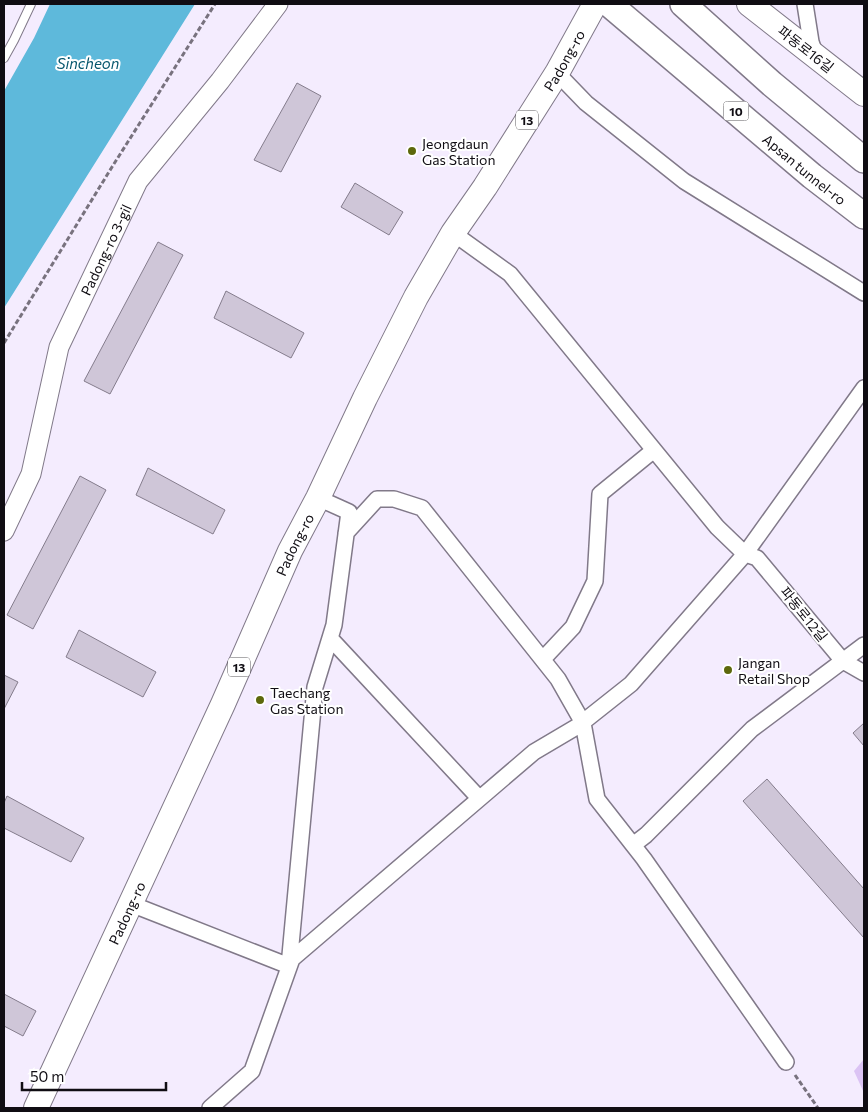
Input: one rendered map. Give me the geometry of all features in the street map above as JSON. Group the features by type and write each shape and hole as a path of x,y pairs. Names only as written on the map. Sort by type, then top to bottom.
{"highway":[{"name":"Apsan tunnel-ro","path":"609,4 812,176 864,216"},
{"path":"683,4 772,84 864,160"}],"main road":[{"name":"Padong-ro","path":"36,1108 223,704 290,551 318,498 407,314 452,233 485,187 557,73 595,4"},
{"name":"파동로16길","path":"749,4 864,94"}],"street":[{"name":"Padong-ro 3-gil","path":"4,530 31,474 59,347 138,181 220,81 278,4"},
{"path":"805,4 811,42 817,58"},
{"path":"557,73 586,103 684,180 864,293"},
{"name":"파동로12길","path":"452,233 510,274 717,527 745,554 757,558 842,661 864,673"},
{"path":"210,1108 252,1071 292,959 534,752 583,723 631,684 745,554 864,388"},
{"path":"543,659 573,627 595,581 600,494 654,450"},
{"path":"289,966 315,687 334,625 349,512 318,498"},
{"path":"346,533 377,499 394,499 422,508 558,679 583,723 597,799 644,859 786,1062"},
{"path":"330,638 479,798"},
{"path":"632,845 646,835 752,729 864,645"},
{"path":"131,904 289,966"}],"lane":[{"path":"4,58 31,4"}],"path":[{"path":"4,343 215,4"},
{"path":"786,1062 818,1108"}],"shaded area":[{"path":"864,1059 864,1093 854,1071"}],"water":[{"name":"Sincheon","path":"50,4 195,4 4,308 4,91 34,38"}],"building":[{"path":"297,83 321,96 281,172 254,160"},
{"path":"355,183 403,212 389,235 341,207"},
{"path":"158,242 183,255 110,394 84,381"},
{"path":"226,291 304,333 291,358 214,318"},
{"path":"148,468 225,510 213,534 136,495"},
{"path":"80,476 106,490 33,629 7,615"},
{"path":"79,630 156,672 143,697 66,657"},
{"path":"4,675 18,682 4,709"},
{"path":"864,723 864,746 853,733"},
{"path":"767,779 864,889 864,938 743,801"},
{"path":"7,796 84,838 71,862 4,828 4,803"},
{"path":"4,994 36,1011 23,1036 4,1026"}],"place":[{"name":"Jeongdaun Gas Station","path":"412,151"},
{"name":"Jangan Retail Shop","path":"728,670"},
{"name":"Taechang Gas Station","path":"260,700"}]}
